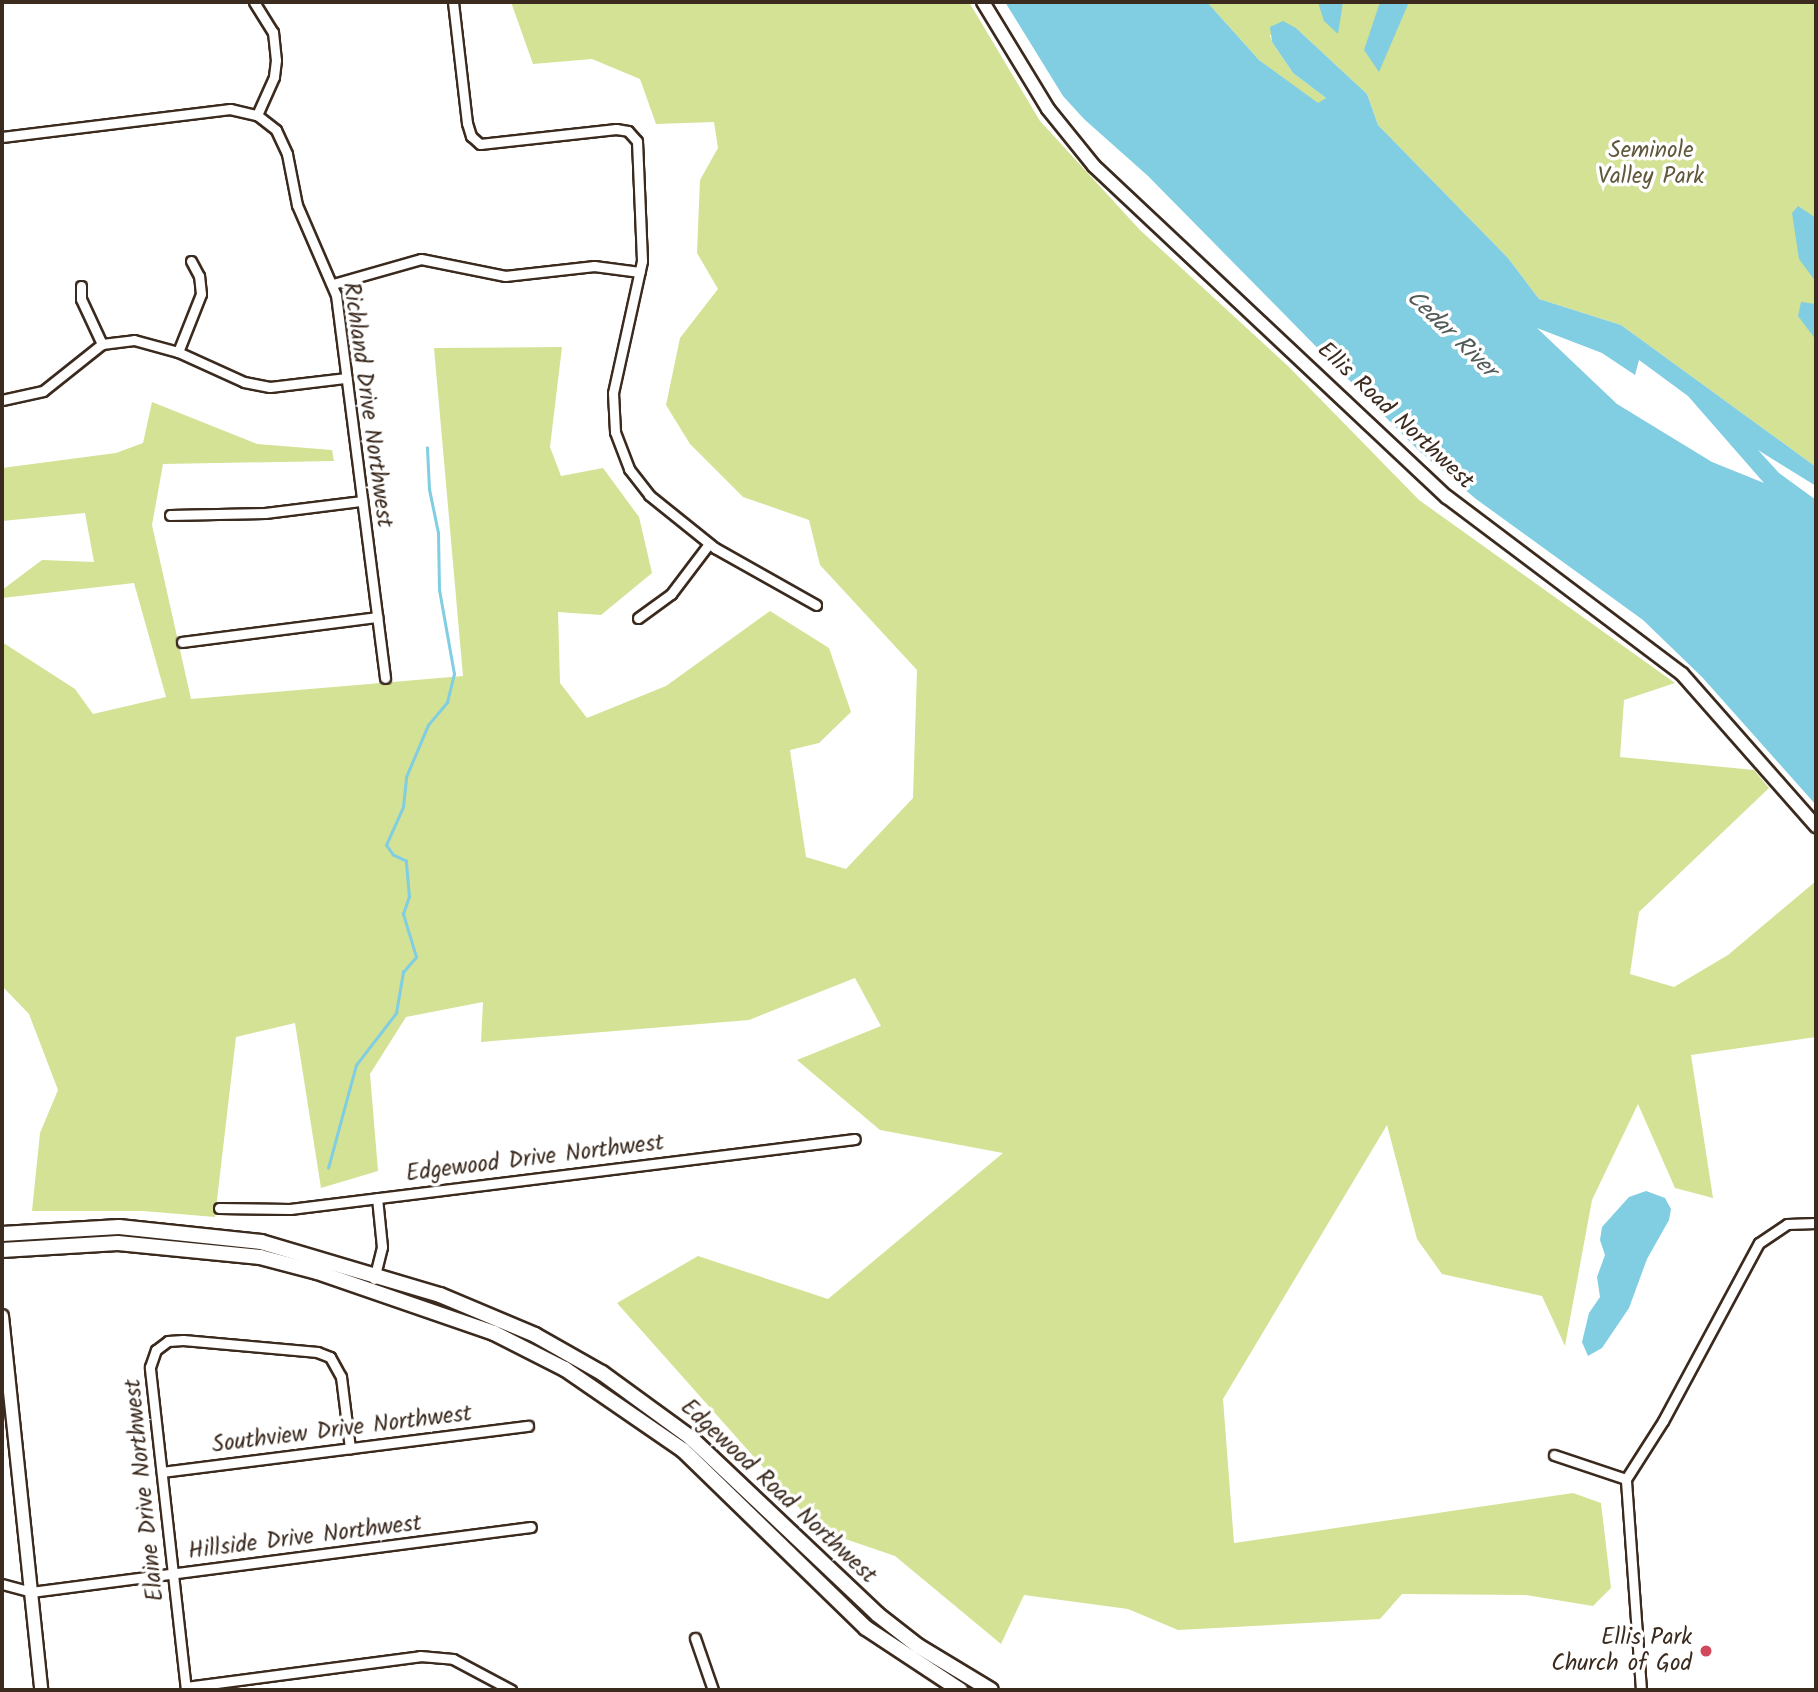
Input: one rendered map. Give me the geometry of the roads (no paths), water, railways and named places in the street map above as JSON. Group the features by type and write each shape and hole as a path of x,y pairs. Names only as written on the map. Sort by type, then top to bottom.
{"main road":[{"name":"Edgewood Road Northwest","path":"2,1234 119,1227 192,1232 261,1242 375,1274 523,1329 631,1392 691,1438 877,1614 991,1690"},
{"name":"Edgewood Road Northwest","path":"2,1250 118,1243 192,1248 260,1257 371,1289 494,1333 565,1369 622,1405 682,1450 866,1628 960,1690"}],"street":[{"path":"2,137 230,109 257,115 275,77 276,60 273,32 254,2"},
{"path":"453,2 467,123 471,136 480,144 628,131 637,141 640,167 640,272 613,393 617,439 638,483 709,544 816,605"},
{"name":"Ellis Road Northwest","path":"984,2 1048,109 1094,166 1447,497 1682,674 1816,825"},
{"name":"Richland Drive Northwest","path":"257,115 283,141 297,205 333,284 385,678"},
{"path":"333,284 421,259 505,276 594,266 640,272"},
{"path":"178,352 201,294 200,276 191,261"},
{"path":"81,286 80,299 102,345"},
{"path":"2,400 43,391 102,345 134,340 178,352 244,382 270,387 346,378"},
{"path":"170,515 265,513 362,501"},
{"path":"638,618 671,594 709,544"},
{"path":"182,642 377,617"},
{"name":"Edgewood Drive Northwest","path":"219,1208 269,1211 855,1139"},
{"path":"371,1289 382,1247 377,1198"},
{"path":"1641,1690 1626,1479 1664,1421 1759,1244 1787,1224 1816,1223"},
{"path":"2,1316 41,1690"},
{"name":"Elaine Drive Northwest","path":"186,1689 150,1367 156,1350 174,1340 317,1352 330,1357 341,1377 350,1448"},
{"name":"Southview Drive Northwest","path":"162,1472 528,1426"},
{"path":"1554,1455 1626,1479"},
{"name":"Hillside Drive Northwest","path":"2,1584 31,1592 531,1527"},
{"path":"695,1638 713,1690"},
{"path":"186,1689 439,1656 511,1690"}],"water":[{"name":"Cedar River","path":"1005,2 1207,2 1259,60 1318,103 1326,98 1293,73 1272,42 1270,27 1283,21 1296,28 1367,94 1378,125 1508,258 1539,299 1621,325 1816,467 1816,486 1758,450 1779,473 1816,500 1816,805 1702,677 1643,620 1476,499 1418,450 1148,176 1084,119 1063,96","holes":["1537,328 1602,353 1635,375 1639,360 1688,396 1764,483 1712,462 1617,404"]},
{"path":"1318,2 1343,2 1338,34 1324,21"},
{"path":"1380,2 1409,2 1379,72 1364,50"},
{"path":"1798,206 1816,218 1816,282 1799,259 1792,213"},
{"path":"1801,302 1816,304 1816,340 1798,316"},
{"path":"1646,1191 1665,1198 1671,1209 1669,1220 1647,1259 1629,1308 1602,1348 1588,1356 1582,1342 1589,1313 1600,1297 1597,1277 1605,1255 1600,1240 1602,1227 1629,1197"}],"waterway":[{"path":"328,1168 356,1065 396,1013 403,972 416,957 403,914 409,897 406,861 393,855 386,845 403,807 406,777 428,725 447,702 454,674 439,590 438,533 429,489 427,448"}],"place":[{"name":"Ellis Park Church of God","path":"1706,1651"}],"park label":[{"name":"Seminole Valley Park","path":"1651,164"}]}
